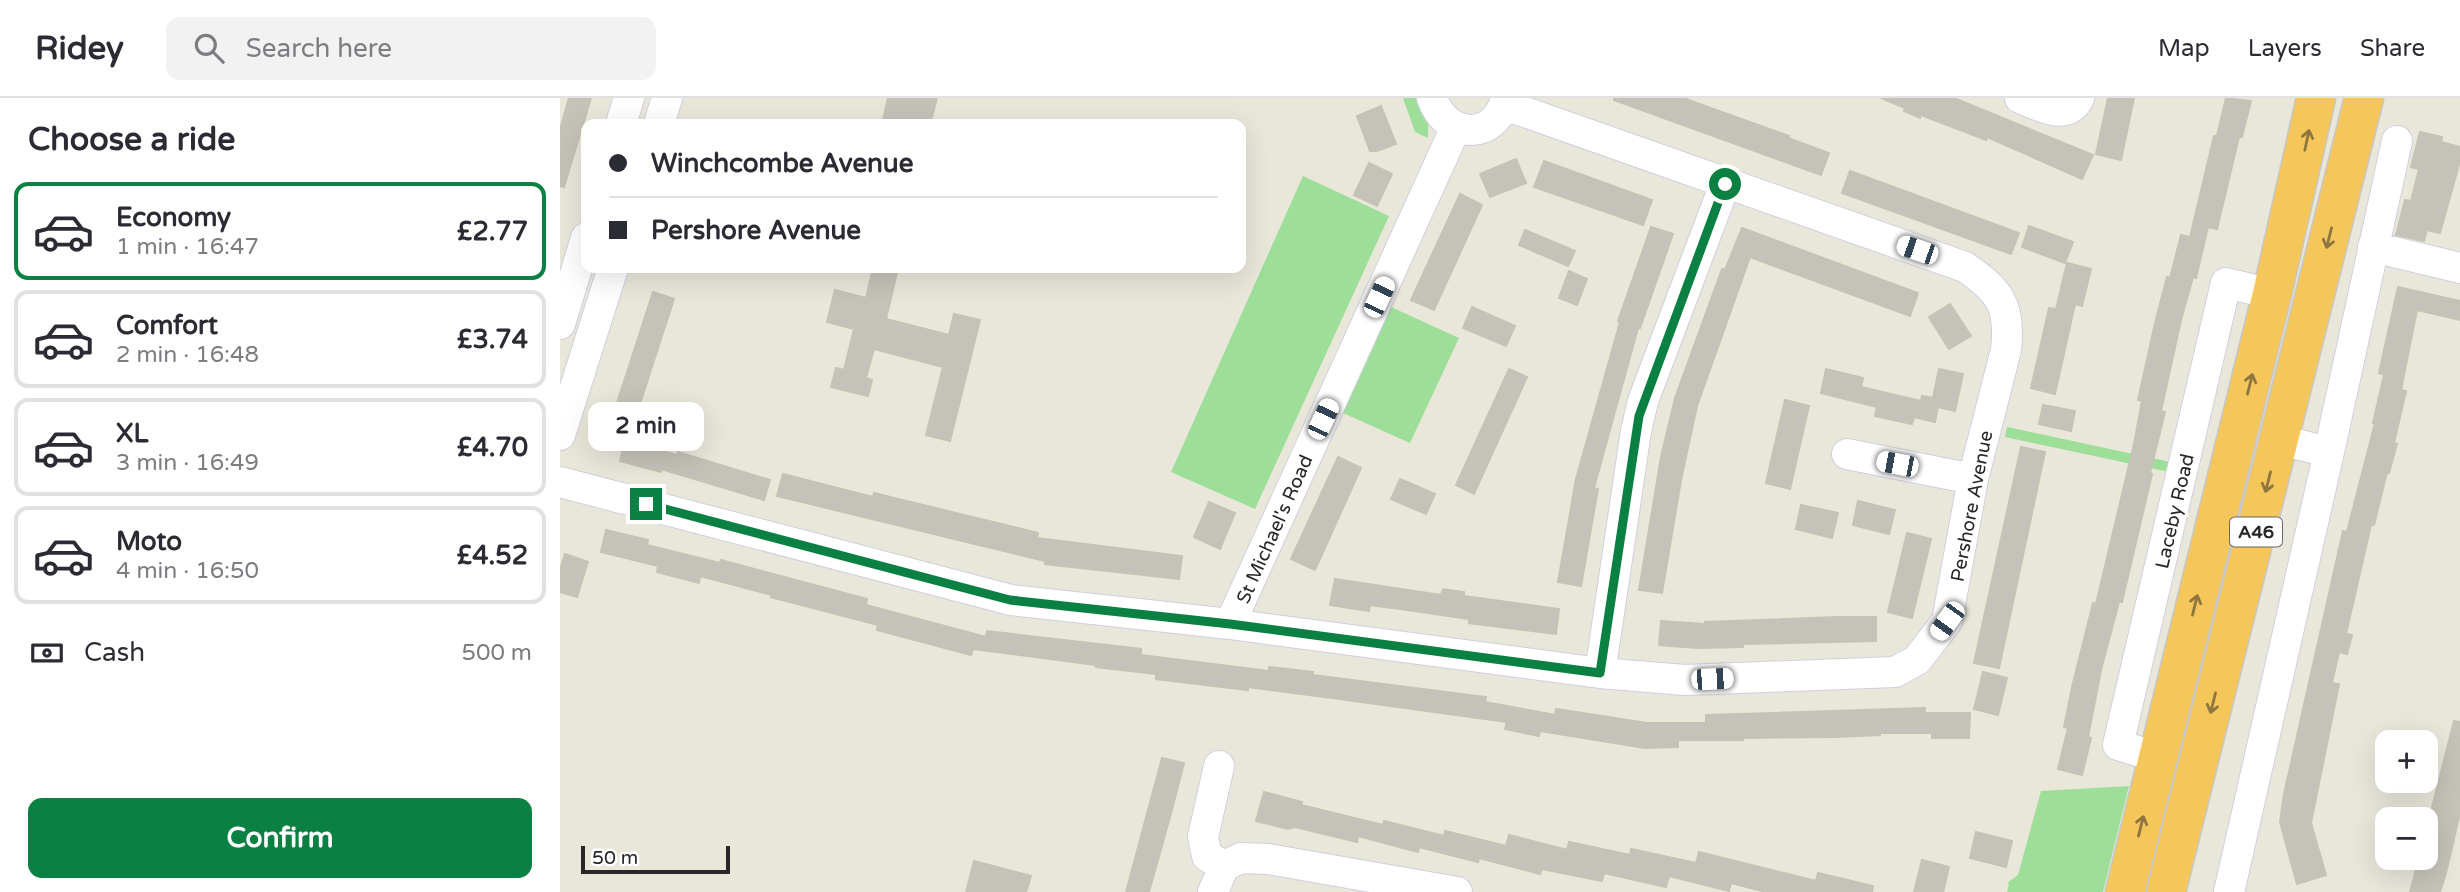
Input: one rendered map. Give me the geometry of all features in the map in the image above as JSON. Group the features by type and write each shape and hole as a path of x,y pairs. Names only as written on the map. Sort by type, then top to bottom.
{"highway":[{"name":"A46","path":"2125,892 2272,294 2316,98"},
{"name":"A46","path":"2166,892 2364,98"}],"street":[{"path":"623,119 629,98"},
{"path":"661,119 667,98"},
{"path":"1432,98 1444,121 1472,130 1485,127 1496,120 1505,102"},
{"path":"2026,100 2057,111 2068,111 2075,106 2078,98"},
{"name":"Pershore Avenue","path":"560,482 1010,600 1230,624 1600,673 1685,680 1895,672 1917,660 1947,621 1973,479 2006,350 2008,331 2005,309 1989,284 1965,267 1725,184 1505,102"},
{"name":"St Michael's Road","path":"1230,624 1456,127"},
{"path":"2229,892 2397,141"},
{"path":"1600,673 1636,431 1643,401 1725,184"},
{"path":"2373,247 2460,268"},
{"path":"560,324 581,255"},
{"path":"560,435 569,370 611,273"},
{"path":"2279,440 2329,452"},
{"path":"1847,454 1973,479"},
{"path":"1219,766 1203,837 1207,856 1219,879 1241,858 1268,859 1452,892"}],"green space":[{"path":"1403,98 1419,98 1428,124 1428,138 1415,132"},
{"path":"1303,176 1389,216 1255,509 1171,472"},
{"path":"1391,307 1459,338 1410,443 1343,413"},
{"path":"2007,427 2170,462 2169,472 2005,437"},
{"path":"2129,786 2103,892 2007,892 2007,883 2018,875 2041,791"}],"building":[{"path":"569,98 591,98 585,119 581,119 581,131 564,187 560,186 560,129"},
{"path":"888,98 937,98 931,119 883,119"},
{"path":"1614,98 1683,98 1829,153 1821,175"},
{"path":"1881,98 1954,98 2093,155 2082,179 1987,137 1986,140 1921,115 1920,118"},
{"path":"2108,98 2134,98 2121,160 2096,154"},
{"path":"2226,98 2251,101 2242,137 2239,137 2217,229 2208,227 2196,278 2193,277 2181,320 2161,411 2165,412 2150,473 2152,474 2122,602 2119,602 2101,670 2088,737 2091,738 2082,775 2058,769 2068,728 2064,727 2073,683 2093,603 2096,604 2134,444 2142,401 2138,400 2156,319 2181,235 2190,237"},
{"path":"1381,106 1396,144 1370,151 1357,116"},
{"path":"2420,132 2442,137 2441,142 2460,147 2460,161 2440,233 2427,230 2424,241 2396,235 2405,200 2411,201 2419,169 2411,167"},
{"path":"1516,159 1526,183 1490,197 1480,174"},
{"path":"1544,161 1652,200 1643,225 1534,187"},
{"path":"1369,163 1392,174 1377,206 1354,195"},
{"path":"1850,171 2019,233 2011,254 1842,193"},
{"path":"1460,194 1482,205 1434,310 1411,300"},
{"path":"2029,226 2073,242 2065,263 2022,247"},
{"path":"1651,227 1673,234 1638,328 1594,488 1598,489 1581,586 1558,582 1576,479 1620,322 1618,321"},
{"path":"1742,228 1918,293 1910,316 1750,257 1697,406 1681,480 1662,593 1639,590 1661,457 1675,398 1722,269 1725,270"},
{"path":"1525,230 1575,251 1568,266 1519,245"},
{"path":"2067,263 2091,269 2082,306 2075,304 2055,394 2031,388 2049,308 2056,309"},
{"path":"1569,271 1587,279 1577,305 1559,298"},
{"path":"872,273 897,273 886,319 949,335 954,314 980,320 950,441 926,435 943,367 874,349 866,378 872,380 868,396 831,387 836,368 844,370 854,329 827,322 835,290 866,298"},
{"path":"2398,287 2460,301 2460,320 2417,310 2401,390 2406,391 2394,443 2397,444 2374,525 2371,525 2346,634 2352,635 2347,654 2339,652 2332,683 2339,684 2311,823 2326,875 2297,884 2280,822 2284,794 2343,531 2347,532 2375,423 2384,375 2379,373"},
{"path":"653,292 674,299 637,413 616,406"},
{"path":"1950,304 1971,336 1949,349 1929,317"},
{"path":"1472,307 1515,326 1506,346 1463,328"},
{"path":"1509,369 1527,377 1474,494 1456,485"},
{"path":"1826,369 1863,378 1861,387 1921,401 1922,396 1933,398 1939,369 1963,374 1955,411 1938,407 1935,422 1914,417 1912,424 1875,416 1877,407 1821,393"},
{"path":"1785,400 1809,406 1790,489 1766,483"},
{"path":"2043,405 2075,411 2071,431 2039,424"},
{"path":"625,441 677,455 678,452 770,480 764,500 661,469 661,472 620,461"},
{"path":"2021,447 2045,452 1999,668 1974,663"},
{"path":"1338,457 1361,468 1315,570 1291,559"},
{"path":"783,474 873,497 874,493 1038,533 1037,538 1182,556 1179,579 1045,564 1045,561 777,496"},
{"path":"1400,479 1435,494 1426,514 1391,499"},
{"path":"1858,501 1895,510 1889,534 1853,525"},
{"path":"1209,502 1235,513 1220,549 1194,537"},
{"path":"1801,505 1838,513 1832,538 1796,529"},
{"path":"606,530 648,540 647,545 720,563 721,560 867,599 866,605 986,637 987,631 1141,649 1141,655 1269,671 1269,667 1313,672 1313,675 1486,697 1485,702 1555,715 1556,709 1647,723 1706,723 1706,715 1925,708 1925,713 1970,713 1969,738 1932,738 1932,733 1880,733 1835,737 1678,740 1678,747 1645,748 1540,731 1539,736 1505,729 1507,722 1248,687 1248,690 1156,679 1156,674 1096,665 973,649 971,655 877,630 878,625 771,597 772,595 700,576 699,583 657,572 658,566 601,552"},
{"path":"1907,533 1931,539 1912,618 1888,612"},
{"path":"565,554 588,562 577,597 560,592 560,570"},
{"path":"1335,579 1441,595 1443,589 1464,592 1464,596 1559,609 1556,634 1469,623 1469,619 1370,605 1369,611 1330,605"},
{"path":"1876,617 1876,641 1743,644 1743,647 1697,648 1659,645 1661,621 1705,624"},
{"path":"1983,672 2007,678 1998,715 1974,709"},
{"path":"2454,721 2460,722 2460,813 2446,873 2440,892 2410,892 2416,870 2438,870 2438,807 2432,807 2436,793 2438,793"},
{"path":"1162,758 1184,763 1170,817 1149,892 1126,892"},
{"path":"1264,792 1302,802 1301,805 1383,825 1384,821 1444,836 1445,831 1506,846 1509,835 1567,850 1569,842 1630,855 1631,849 1696,863 1699,852 1816,881 1818,873 1873,886 1872,892 1766,892 1731,883 1729,891 1669,876 1666,887 1604,873 1602,881 1542,869 1540,874 1479,858 1478,862 1419,847 1418,852 1358,836 1357,842 1256,821"},
{"path":"1976,832 2012,841 2006,867 1970,858"},
{"path":"1922,860 1949,867 1943,892 1914,892"},
{"path":"974,861 1031,876 1026,892 966,892"}],"route":[{"path":"646,504 1010,600 1230,624 1600,673 1639,416 1725,184"}]}
